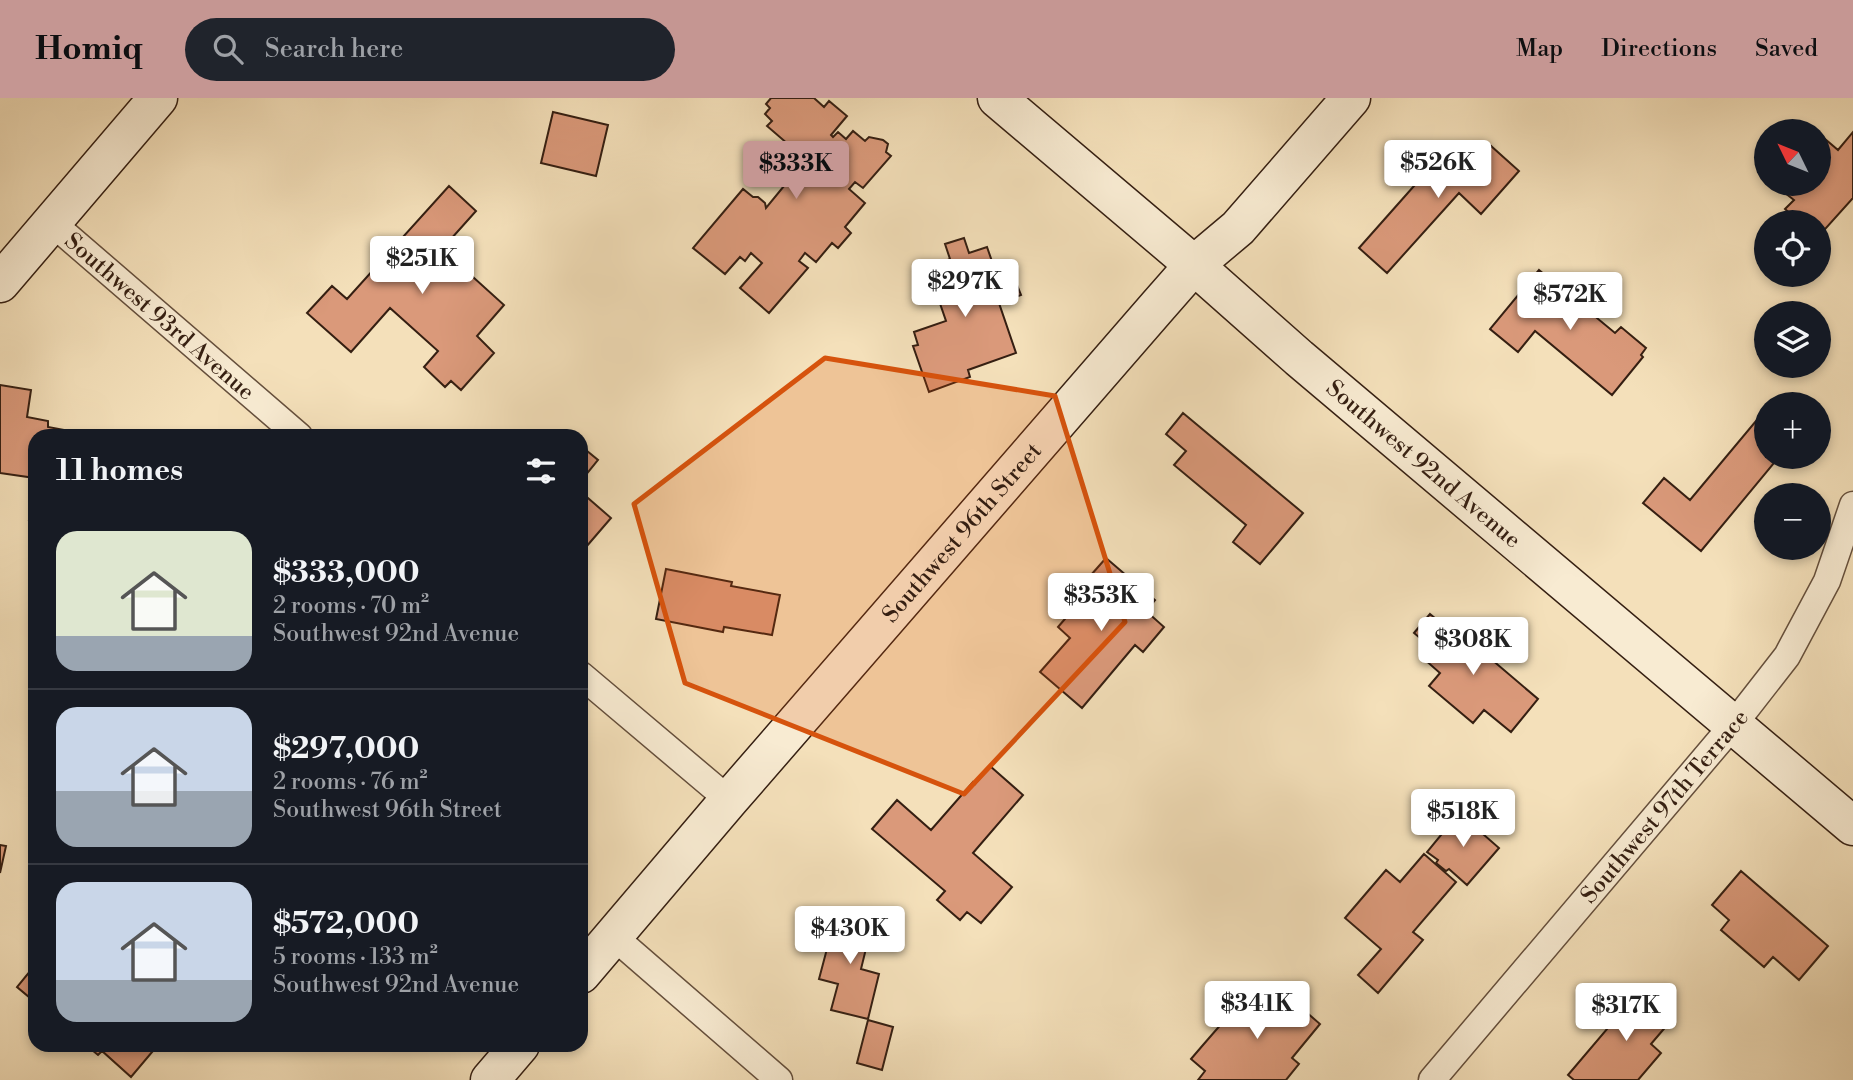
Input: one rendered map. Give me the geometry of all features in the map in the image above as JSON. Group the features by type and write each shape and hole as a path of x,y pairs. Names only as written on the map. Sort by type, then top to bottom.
{"street":[{"path":"0,283 158,98"},
{"name":"Southwest 92nd Avenue","path":"997,98 1299,358 1853,826"},
{"name":"Southwest 96th Street","path":"588,966 1194,265 1238,228 1351,98"},
{"name":"Southwest 93rd Avenue","path":"51,222 291,429"},
{"name":"Southwest 97th Terrace","path":"1432,1080 1734,724 1787,656 1827,581 1853,505"},
{"path":"588,681 729,800"},
{"path":"613,936 779,1080"},
{"path":"490,1080 514,1052"}],"highlighted area":[{"path":"825,358 1055,396 1125,622 964,794 685,683 634,504"}],"building":[{"path":"771,98 814,98 824,107 829,101 847,116 831,135 833,137 838,132 846,139 853,131 865,141 869,137 883,140 888,144 886,152 891,156 863,188 855,182 849,189 865,203 845,227 851,233 838,248 832,243 816,262 805,253 799,261 808,268 769,313 740,288 762,263 751,253 745,261 740,257 725,274 693,248 743,189 753,197 758,197 765,203 766,208 798,169 795,166 803,157 767,126 772,121 765,114 770,108 766,104"},
{"path":"553,112 608,125 596,176 541,163"},
{"path":"1853,132 1853,198 1831,223 1831,210 1785,209 1794,200 1789,196 1831,196 1831,144 1838,150"},
{"path":"1453,142 1476,163 1491,146 1519,171 1481,214 1459,193 1387,273 1359,248"},
{"path":"449,186 476,211 442,249 504,305 477,336 494,353 461,390 451,381 445,387 424,367 438,351 390,308 351,352 307,313 332,286 347,299"},
{"path":"964,238 969,253 987,247 1002,290 1017,285 1021,295 999,303 1016,353 968,370 970,377 929,392 913,346 918,345 914,332 946,321 935,289 946,286 938,264 950,259 945,244"},
{"path":"1539,270 1615,333 1621,327 1646,348 1641,355 1643,357 1612,395 1535,331 1518,352 1490,329"},
{"path":"0,385 31,390 27,417 48,421 48,427 59,429 28,429 28,477 0,473"},
{"path":"1183,413 1303,513 1260,564 1233,542 1246,525 1174,465 1186,451 1166,434"},
{"path":"1754,423 1754,469 1769,469 1757,483 1754,483 1754,487 1701,551 1643,503 1664,478 1690,500"},
{"path":"588,452 598,460 588,472"},
{"path":"588,498 611,518 588,545"},
{"path":"1106,558 1155,600 1146,611 1164,627 1143,652 1135,645 1082,708 1040,672 1070,638 1058,627 1083,598 1076,592"},
{"path":"666,569 732,582 731,586 780,595 772,635 724,627 723,632 656,619"},
{"path":"1430,614 1448,629 1451,625 1538,699 1511,732 1484,710 1473,723 1429,686 1440,673 1424,659 1433,649 1414,633"},
{"path":"990,766 1023,795 973,853 1012,887 981,923 967,912 960,920 937,900 945,891 872,829 897,800 931,830"},
{"path":"1459,813 1499,848 1467,885 1449,869 1446,871 1436,863 1438,860 1427,852"},
{"path":"0,845 6,846 0,873"},
{"path":"1424,854 1456,882 1413,932 1423,940 1378,993 1358,975 1381,949 1345,918 1386,870 1400,882"},
{"path":"1741,871 1828,946 1799,980 1773,957 1764,967 1721,930 1729,920 1712,905"},
{"path":"837,911 873,920 861,969 879,974 868,1019 831,1010 838,984 819,979"},
{"path":"28,974 28,996 17,987"},
{"path":"1277,987 1320,1024 1292,1058 1299,1064 1286,1080 1198,1080 1205,1071 1191,1059 1250,991 1263,1003"},
{"path":"1641,989 1674,1017 1651,1044 1661,1053 1638,1080 1574,1080 1568,1075"},
{"path":"868,1020 893,1027 882,1070 857,1063"},
{"path":"103,1052 152,1052 131,1077"}]}
